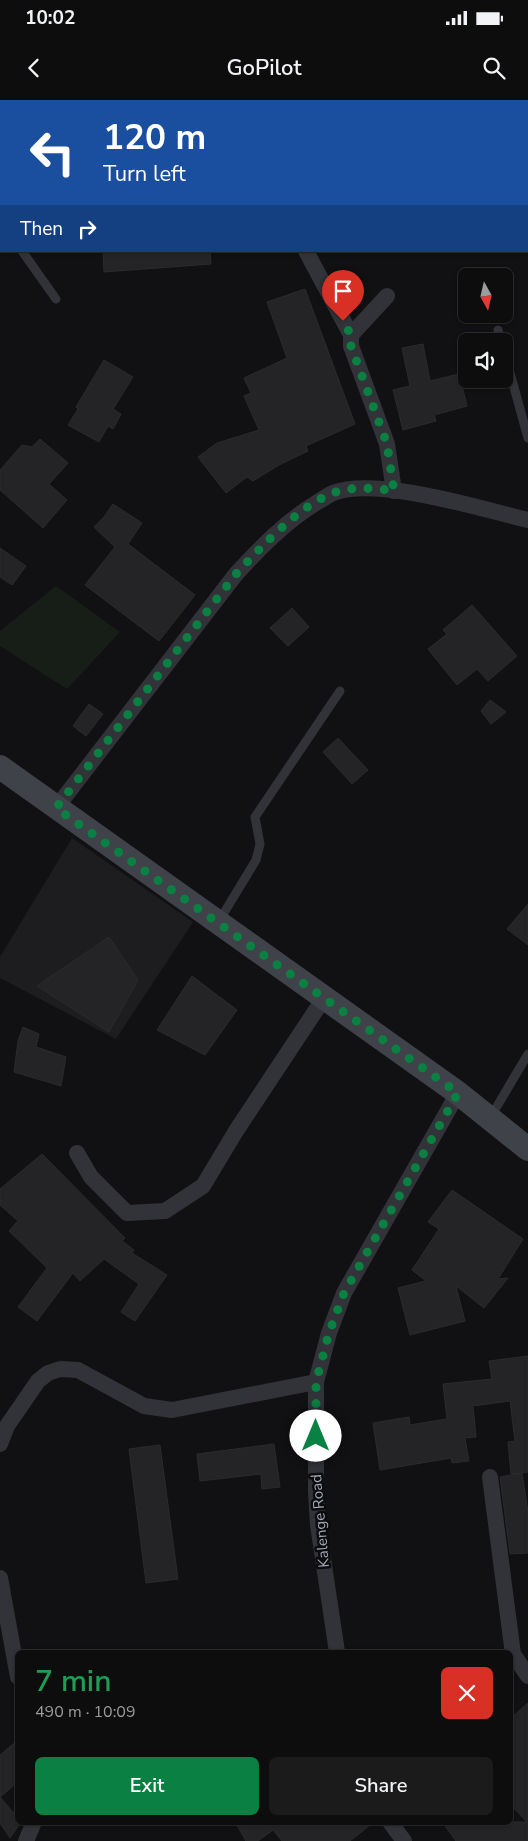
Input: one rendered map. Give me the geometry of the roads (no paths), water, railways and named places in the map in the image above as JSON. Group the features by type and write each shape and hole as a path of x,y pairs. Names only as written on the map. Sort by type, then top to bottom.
{"main road":[{"path":"0,767 458,1093 528,1149"}],"street":[{"path":"307,252 351,335 351,346 387,444 394,491"},
{"path":"351,335 387,296"},
{"path":"56,808 236,574 265,543 301,512 333,493 354,489 394,491 436,498 528,520"},
{"path":"77,1153 91,1177 127,1213 165,1211 203,1186 236,1130 324,998"},
{"name":"Kalenge Road","path":"337,1650 316,1500 316,1382 329,1333 344,1293 458,1093"},
{"path":"0,1444 7,1426 38,1380 48,1373 60,1369 78,1370 144,1406 172,1410 316,1382"},
{"path":"490,1477 512,1650"},
{"path":"0,1578 15,1660"},
{"path":"513,1654 528,1676"},
{"path":"26,1841 33,1825"},
{"path":"392,1825 404,1841"}],"lane":[{"path":"23,252 56,299"},
{"path":"513,384 528,438"},
{"path":"218,922 256,860 260,844 255,817 340,691"},
{"path":"490,1119 528,1054"}]}
